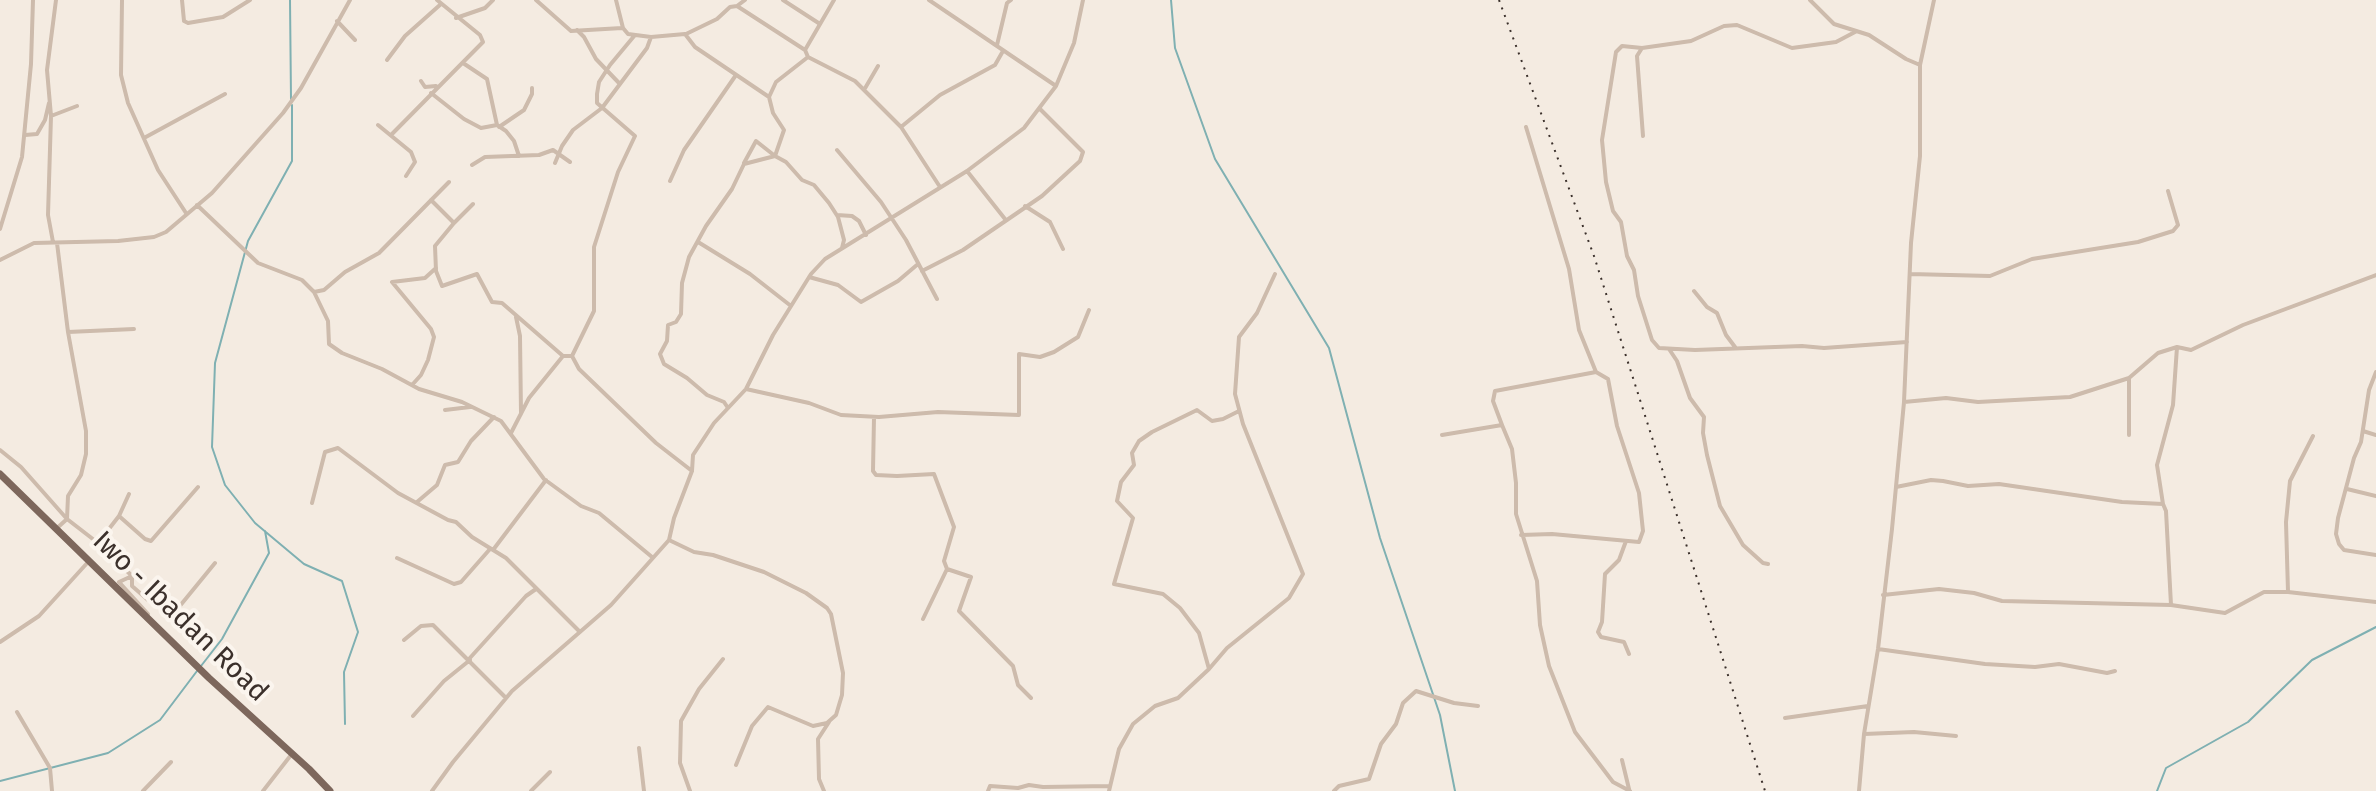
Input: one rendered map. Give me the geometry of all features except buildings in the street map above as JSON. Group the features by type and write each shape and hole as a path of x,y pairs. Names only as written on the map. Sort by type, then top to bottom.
{"main road":[{"name":"Iwo - Ibadan Road","path":"0,474 330,791"}],"street":[{"path":"0,229 22,157 34,26 33,0"},
{"path":"56,0 47,70 51,116 48,215 86,431 86,454 81,475 68,496 67,519 56,529"},
{"path":"122,0 121,75 128,103 170,191 186,213"},
{"path":"182,0 184,21 188,23 223,17 250,0"},
{"path":"0,260 34,243 154,237 166,232 212,193 283,113 301,88 350,0"},
{"path":"456,18 485,8 493,0"},
{"path":"536,0 571,31 623,28"},
{"path":"616,0 623,28 628,34 651,37 685,34 717,19 730,7 745,0"},
{"path":"783,0 820,24"},
{"path":"805,50 834,0"},
{"path":"929,0 1056,86"},
{"path":"997,45 1007,3 1011,0"},
{"path":"1810,0 1834,24 1869,35 1920,65"},
{"path":"1859,791 1896,487 1920,156 1920,65 1934,0"},
{"path":"432,791 506,698 611,605 669,540 692,471 693,455 701,440 746,389 791,306 809,277 825,259 967,171 1024,128 1040,109 1056,86 1074,43 1082,1"},
{"path":"387,60 405,36 439,2 480,35 483,42 392,134"},
{"path":"737,6 805,50 808,57 855,81 901,127 940,187"},
{"path":"337,21 355,40"},
{"path":"1855,32 1836,42 1792,48 1737,25 1724,26 1691,41 1642,48 1622,46 1616,52 1602,140 1606,182 1613,211 1621,222 1627,256 1634,270 1638,296 1652,340 1659,348 1824,348 1908,342"},
{"path":"577,30 596,59 619,83"},
{"path":"685,34 695,47 769,97"},
{"path":"572,356 594,311 594,247 618,172 635,136 597,103 599,82 635,35"},
{"path":"555,163 573,130 602,108 647,48 651,37"},
{"path":"1642,48 1637,56 1643,136"},
{"path":"901,127 940,95 995,65 1003,51"},
{"path":"775,156 784,130 773,113 769,97 776,82 808,57"},
{"path":"463,63 487,79 498,126 514,141 519,156"},
{"path":"864,90 878,66"},
{"path":"670,181 684,150 736,75"},
{"path":"421,81 425,87 438,86"},
{"path":"431,93 481,128 498,126 524,110 532,88"},
{"path":"144,138 225,94"},
{"path":"25,135 37,134 45,120 50,98"},
{"path":"51,116 77,106"},
{"path":"922,271 963,250 1042,196 1083,156 1083,152 1040,109"},
{"path":"378,125 411,152 415,162 406,176"},
{"path":"1521,535 1552,534 1639,542 1642,537 1639,493 1617,426 1608,379 1596,372 1579,330 1569,269 1526,127"},
{"path":"728,408 724,402 707,395 660,359 667,341 668,325 676,322 681,314 682,283 689,257 756,141 786,162 802,180 814,185 838,217 844,240 841,250"},
{"path":"472,165 485,157 539,155 553,150 570,162"},
{"path":"837,150 881,202 906,240 937,299"},
{"path":"744,164 775,156"},
{"path":"967,171 1006,220"},
{"path":"314,292 324,290 345,272 379,253 449,182"},
{"path":"1910,274 1990,276 2032,259 2138,242 2173,231 2178,225 2168,191"},
{"path":"431,200 454,223"},
{"path":"473,204 435,246 436,268 442,286 477,274 492,302 502,303 563,356 572,356"},
{"path":"197,205 258,263 302,280 314,292 328,321 329,344 412,385 494,417 506,426 546,480 581,506 599,513 652,557"},
{"path":"1025,206 1050,222 1063,249"},
{"path":"838,217 844,215 859,221 866,236"},
{"path":"698,242 750,274 791,306"},
{"path":"809,277 838,285 861,302 898,281 918,264"},
{"path":"412,385 428,360 434,337 431,329 392,282 425,278 436,268"},
{"path":"988,791 990,786 1018,788 1029,785 1109,788 1119,749 1133,724 1155,706 1178,698 1227,648 1289,598 1303,574 1235,394 1239,337 1257,313 1275,274"},
{"path":"1904,402 1946,398 1978,402 2070,397 2129,378 2158,353 2177,347 2191,350 2243,325 2376,275"},
{"path":"1694,291 1720,317 1726,335 1737,349"},
{"path":"746,389 809,403 841,415 874,417 938,412 1019,415 1019,354 1040,357 1078,337 1089,310"},
{"path":"516,317 520,336 521,414"},
{"path":"68,332 134,329"},
{"path":"2171,605 2166,511 2157,465 2173,405 2177,347"},
{"path":"1669,349 1677,361 1690,398 1704,417 1703,433 1720,506 1743,545 1768,564"},
{"path":"511,433 529,398 563,356"},
{"path":"572,356 579,369 656,443 692,471"},
{"path":"1596,372 1495,391 1493,401 1512,449 1516,514 1537,581 1540,625 1549,666 1568,719 1613,782 1630,791"},
{"path":"2376,372 2369,390 2363,431 2336,534 2344,550 2376,555"},
{"path":"2129,378 2129,435"},
{"path":"445,410 473,407"},
{"path":"1209,669 1199,633 1180,608 1163,594 1114,584 1133,518 1117,501 1121,482 1134,465 1132,453 1139,441 1197,410 1212,421 1239,411"},
{"path":"417,502 437,485 445,465 458,462 471,441 494,417"},
{"path":"874,417 873,471 876,475 934,474 954,527 944,561 947,569 923,619"},
{"path":"1442,435 1502,425"},
{"path":"2363,431 2376,435"},
{"path":"2288,592 2286,522 2290,481 2313,436"},
{"path":"312,503 325,452 335,448 398,493 456,522 506,558 579,631"},
{"path":"0,450 21,467 67,519 132,576 132,586 148,600 173,611 215,563"},
{"path":"397,558 454,584 461,582 492,550 546,480"},
{"path":"1896,487 1943,481 1968,486 1999,484 2122,502 2163,504"},
{"path":"119,516 151,541 198,487"},
{"path":"2347,489 2376,496"},
{"path":"98,543 119,516 129,494"},
{"path":"669,540 694,552 764,572 806,593 827,608 832,619 844,683 836,715 818,739 819,779 824,791"},
{"path":"1626,541 1623,554 1605,574 1602,622 1598,632 1601,637 1624,642 1629,654"},
{"path":"0,642 39,616 89,561"},
{"path":"947,569 971,577 959,611 1013,666 1018,685 1031,698"},
{"path":"132,576 119,582 191,660"},
{"path":"413,716 536,589"},
{"path":"1883,595 1939,589 1974,593 2002,601 2171,605 2225,613 2264,592 2376,602"},
{"path":"404,640 421,626 433,625 506,698"},
{"path":"1878,649 1985,664 2035,667 2059,664 2107,673 2115,671"},
{"path":"690,791 680,763 681,721 699,689 723,659"},
{"path":"1334,791 1339,786 1369,779 1381,744 1396,724 1403,703 1416,691 1454,703 1478,706"},
{"path":"1785,718 1868,706"},
{"path":"736,765 752,726 768,707 813,726 830,721"},
{"path":"17,712 50,768 52,791"},
{"path":"1864,734 1914,732 1956,736"},
{"path":"639,748 644,791"},
{"path":"263,791 292,754"},
{"path":"1622,760 1630,791"},
{"path":"143,791 171,762"},
{"path":"531,791 550,772"},
{"path":"315,791 322,784"}],"waterway":[{"path":"290,0 291,99"},
{"path":"1171,0 1175,48 1215,159 1329,348 1380,538 1440,715 1455,791"},
{"path":"292,105 292,161 248,241 215,363 212,447 225,485 255,523 304,564 342,581 358,632 344,672 345,724"},
{"path":"201,666 222,639 269,553 265,531"},
{"path":"2157,791 2166,768 2248,722 2312,660 2376,627"},
{"path":"0,781 108,753 160,720 197,671"}],"railway":[{"path":"1499,0 1594,256 1765,791"}]}
